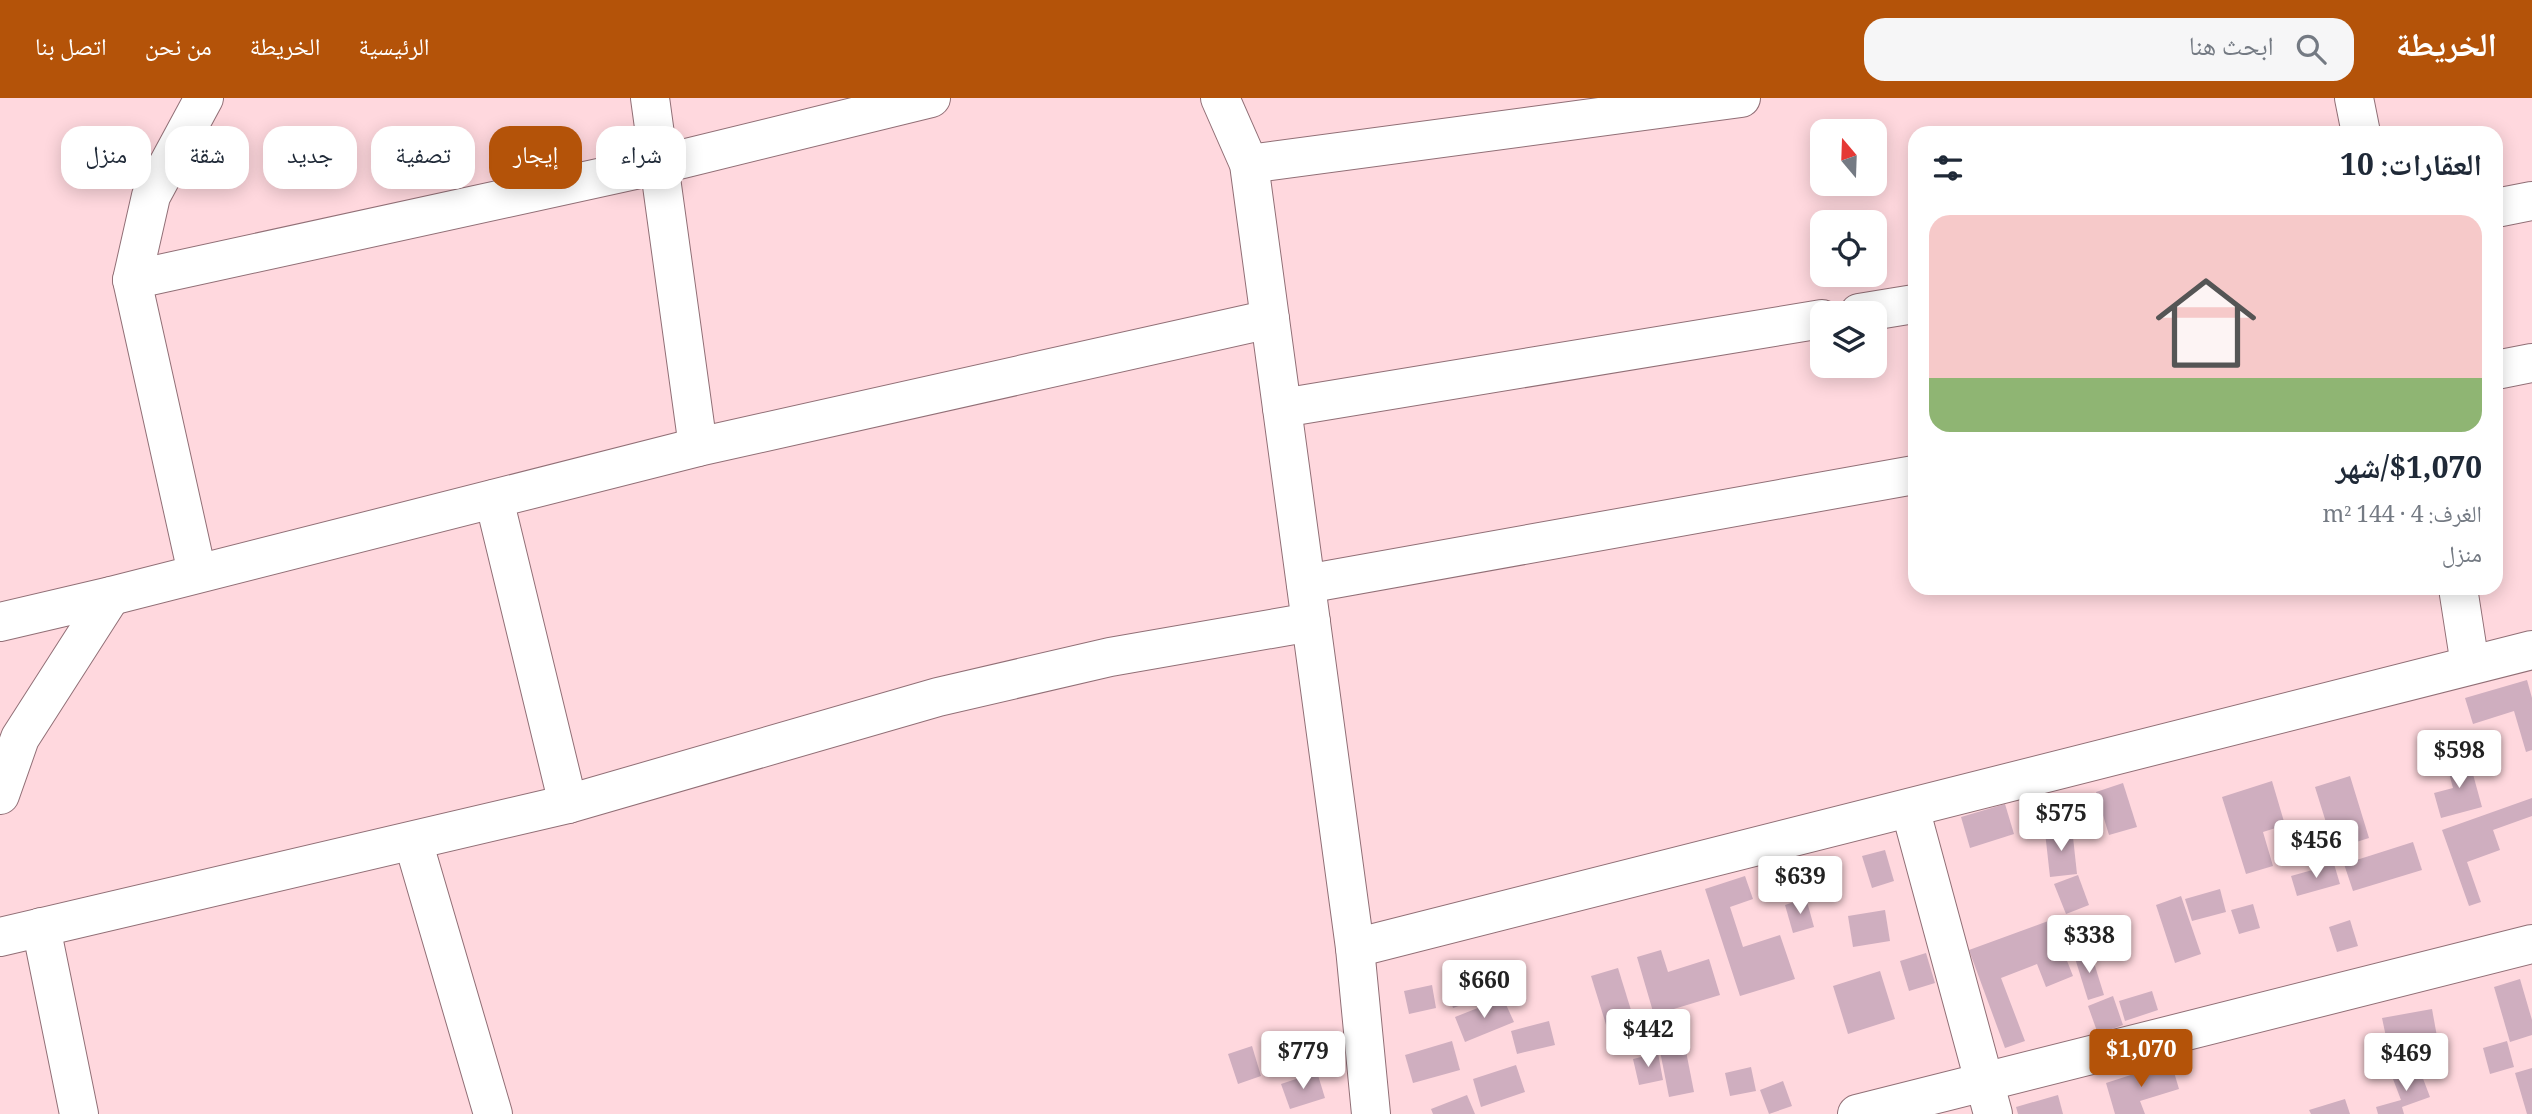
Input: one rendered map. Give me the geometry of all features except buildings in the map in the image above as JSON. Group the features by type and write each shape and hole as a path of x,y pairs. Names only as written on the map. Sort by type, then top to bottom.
{"street":[{"path":"197,573 132,280 152,196 204,98"},
{"path":"649,98 653,126"},
{"path":"686,158 931,98"},
{"path":"1220,98 1249,163 1355,948 1371,1114"},
{"path":"1249,163 1741,98"},
{"path":"2354,98 2360,126"},
{"path":"132,280 596,179"},
{"path":"661,189 698,447"},
{"path":"2503,207 2532,201"},
{"path":"1887,308 1908,305"},
{"path":"0,622 111,597 698,447 1270,319"},
{"path":"1282,408 1810,321"},
{"path":"2503,369 2532,363"},
{"path":"1306,584 1908,476"},
{"path":"494,499 568,804"},
{"path":"2459,595 2470,666"},
{"path":"0,795 20,737 111,597"},
{"path":"0,937 568,804 937,697 1110,657 1311,622"},
{"path":"1355,948 2532,650"},
{"path":"1910,808 1988,1098"},
{"path":"413,841 493,1114"},
{"path":"41,927 79,1114"},
{"path":"1857,1114 1988,1098 2532,944"}]}
